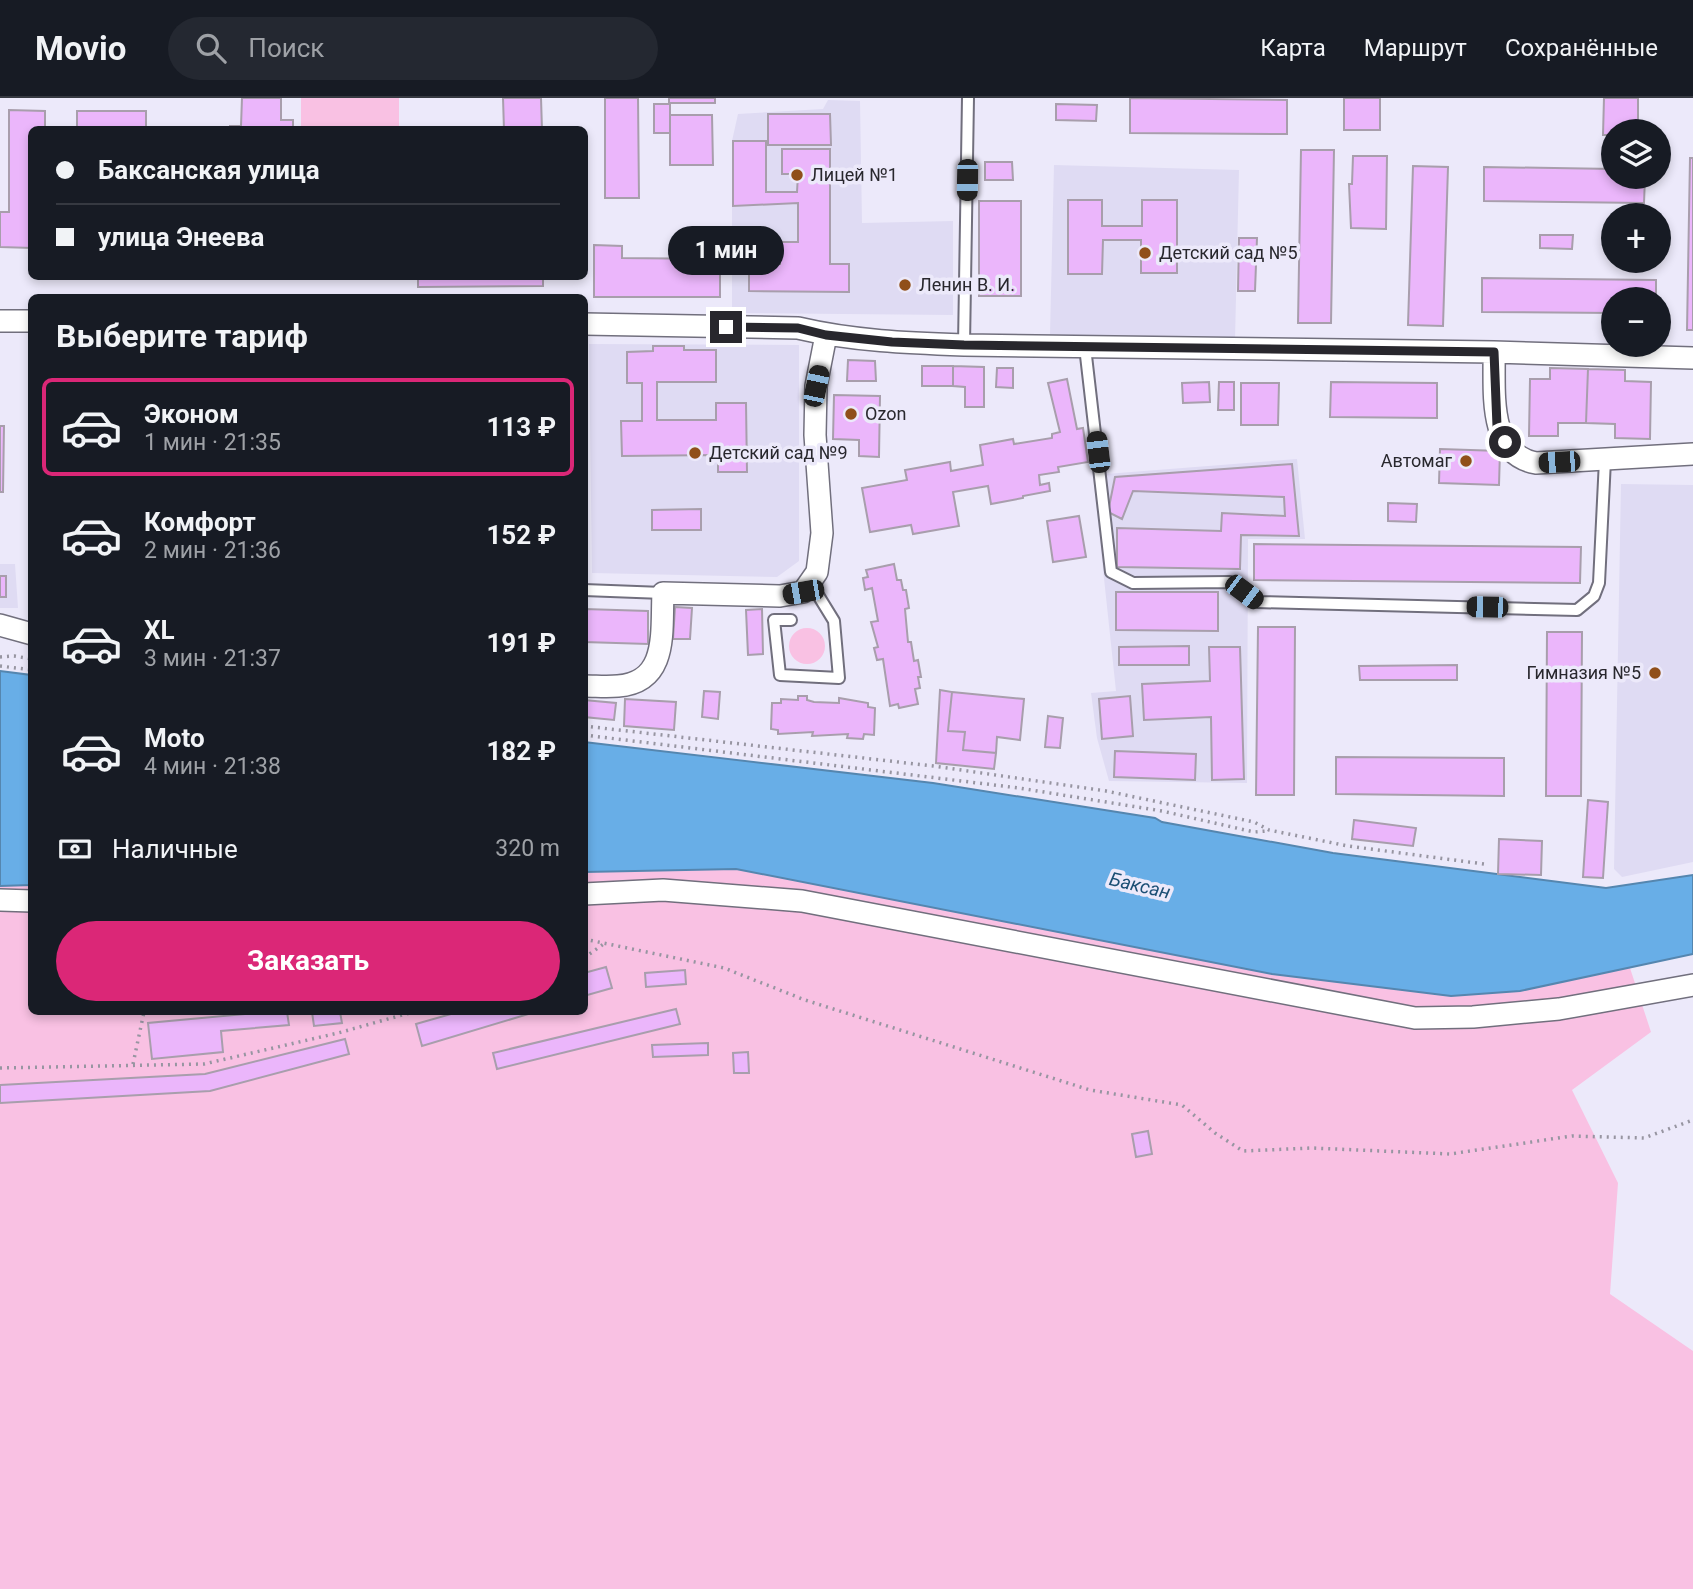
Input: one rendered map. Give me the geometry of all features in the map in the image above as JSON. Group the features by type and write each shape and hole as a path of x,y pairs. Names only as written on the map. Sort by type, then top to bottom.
{"street":[{"path":"0,321 28,321"},
{"path":"588,324 798,328 826,335 892,342 964,345 1494,352 1693,358"},
{"path":"588,686 621,686 645,677 659,659 663,593 780,596 803,592 817,572 822,533 815,435 816,386 826,335"},
{"path":"1494,352 1497,426 1513,453 1526,461 1536,463 1693,454"},
{"path":"0,625 28,633"},
{"path":"588,894 663,890 802,901 1415,1018 1473,1017 1559,1009 1693,985"},
{"path":"0,900 28,901"}],"lane":[{"path":"964,345 968,98"},
{"path":"1085,347 1111,572 1133,583 1230,582 1257,602 1577,610 1594,596 1600,583 1605,460"},
{"path":"791,620 774,620 780,675 839,678 834,621 810,582"},
{"path":"588,590 663,593"}],"path":[{"path":"0,657 28,659"},
{"path":"0,666 28,670"},
{"path":"588,726 933,766 1106,791 1254,822 1269,830 1348,846 1484,864"},
{"path":"588,735 1019,789 1162,811 1254,832 1269,830"},
{"path":"588,940 724,968 805,1000 1090,1090 1182,1105 1215,1133 1243,1151 1312,1149 1450,1154 1572,1136 1644,1138 1693,1121"},
{"path":"588,955 605,943"},
{"path":"133,1064 143,1015"},
{"path":"0,1068 204,1064 402,1015"}],"shaded area":[{"path":"301,98 399,98 399,126 301,126"},
{"name":"Лицей №1","path":"828,100 860,101 862,223 953,221 953,315 732,313 732,141 738,114 823,109"},
{"name":"Детский сад №5","path":"1054,165 1239,170 1235,340 1050,335"},
{"name":"Детский сад №9","path":"589,344 799,345 799,561 777,577 592,573"},
{"path":"1297,459 1305,539 1248,539 1247,783 1109,781 1097,738 1091,693 1116,691 1093,475"},
{"name":"Гимназия №5","path":"1621,484 1693,485 1693,862 1622,877 1614,869"},
{"path":"0,564 15,564 18,608 0,608"},
{"path":"807,628 820,633 825,646 820,659 807,664 794,659 789,646 794,633"},
{"path":"671,868 736,869 1272,974 1451,996 1520,991 1629,965 1651,1032 1572,1090 1618,1183 1610,1294 1693,1351 1693,1589 0,1589 0,886 28,885 28,1015 588,1015 588,872"}],"water":[{"path":"0,671 28,675 28,885 0,886"},
{"name":"Баксан","path":"588,742 933,783 1155,818 1162,822 1333,853 1606,888 1693,875 1693,954 1520,991 1451,996 1272,974 736,869 588,872"}],"building":[{"path":"242,98 281,98 281,120 293,120 293,126 241,126"},
{"path":"503,98 541,98 542,126 504,126"},
{"path":"605,98 638,98 639,198 605,198"},
{"path":"669,98 715,98 715,103 669,103"},
{"path":"1130,98 1287,100 1287,134 1130,133"},
{"path":"1344,98 1380,98 1380,130 1344,130"},
{"path":"1604,98 1638,98 1638,119 1603,119"},
{"path":"654,104 670,104 670,133 654,133"},
{"path":"1056,104 1097,105 1096,121 1056,120"},
{"path":"9,110 45,111 45,126 28,126 28,248 0,247 0,212 9,212"},
{"path":"77,111 146,111 146,126 77,126"},
{"path":"768,114 830,114 831,145 768,145"},
{"path":"670,115 712,115 713,165 670,165"},
{"path":"733,141 766,141 766,192 797,192 798,174 782,174 782,149 830,149 830,264 849,264 849,292 749,291 749,264 780,264 780,242 798,242 798,203 733,206"},
{"path":"1301,150 1334,150 1331,323 1298,323"},
{"path":"1353,156 1387,156 1386,229 1351,228 1349,184 1352,184"},
{"path":"1690,158 1693,158 1693,330 1687,330"},
{"path":"985,162 1012,162 1013,180 985,180"},
{"path":"1413,166 1448,167 1443,326 1408,325"},
{"path":"1484,167 1601,169 1601,189 1645,189 1644,203 1484,201"},
{"path":"1068,200 1102,200 1102,226 1142,226 1142,200 1177,200 1177,273 1141,273 1141,240 1103,240 1102,274 1068,274"},
{"path":"979,201 1021,201 1021,296 979,296"},
{"path":"1540,235 1573,235 1572,249 1540,248"},
{"path":"1239,238 1257,238 1255,291 1238,291"},
{"path":"594,245 622,246 622,258 720,259 720,297 594,297"},
{"path":"1482,278 1656,280 1656,287 1601,287 1601,313 1482,312"},
{"path":"418,280 543,280 543,286 418,287"},
{"path":"653,346 716,350 716,382 657,382 657,420 716,420 716,403 746,403 747,472 718,472 718,455 622,456 621,421 642,421 642,383 627,383 627,352 653,351"},
{"path":"848,360 875,361 876,381 847,381"},
{"path":"922,366 953,366 953,386 922,386"},
{"path":"953,366 984,367 984,407 965,407 965,387 953,386"},
{"path":"997,368 1013,368 1013,388 996,387"},
{"path":"1550,368 1588,369 1586,423 1558,423 1558,436 1529,436 1530,379 1550,379"},
{"path":"1588,369 1625,370 1625,381 1651,382 1650,439 1615,438 1615,424 1586,423"},
{"path":"1067,379 1077,429 1083,428 1088,462 1058,467 1059,472 1039,475 1040,485 1049,483 1050,491 1023,498 991,504 988,486 953,492 959,526 913,534 911,525 870,532 862,488 907,480 905,470 950,462 951,471 983,465 980,445 1013,439 1014,444 1052,438 1052,434 1060,432 1048,383"},
{"path":"1209,382 1210,402 1183,403 1182,383"},
{"path":"1219,382 1234,382 1234,410 1218,410"},
{"path":"1331,382 1437,383 1437,418 1330,417"},
{"path":"1241,383 1279,383 1278,425 1241,425"},
{"path":"834,395 880,396 879,457 859,456 859,440 833,439"},
{"path":"0,426 4,426 3,492 0,492"},
{"path":"1440,449 1500,451 1499,485 1439,483"},
{"path":"1292,464 1299,536 1241,535 1240,569 1117,567 1117,528 1221,531 1222,513 1285,516 1284,497 1133,491 1122,519 1108,512 1115,477"},
{"path":"1388,503 1417,504 1416,522 1388,521"},
{"path":"701,509 701,530 652,530 652,510"},
{"path":"1079,516 1086,557 1053,562 1047,521"},
{"path":"1254,544 1581,547 1580,583 1254,580"},
{"path":"894,564 897,580 901,580 903,590 906,590 909,608 905,609 908,642 911,642 914,661 918,660 921,677 918,677 920,688 915,689 918,704 899,708 898,704 890,706 883,659 877,660 874,648 878,647 871,622 878,621 872,588 865,590 863,578 868,577 866,570"},
{"path":"0,576 6,576 6,597 0,597"},
{"path":"1116,592 1218,592 1218,631 1116,630"},
{"path":"675,607 692,608 690,639 673,639"},
{"path":"588,609 648,611 648,644 588,642"},
{"path":"762,609 763,654 748,655 746,610"},
{"path":"1258,627 1295,627 1294,795 1256,795"},
{"path":"1547,632 1582,632 1581,796 1546,796"},
{"path":"1189,646 1189,665 1119,665 1119,647"},
{"path":"1209,647 1240,647 1244,779 1212,780 1211,717 1144,720 1142,684 1210,681"},
{"path":"1457,665 1457,680 1360,680 1359,666"},
{"path":"940,690 952,692 948,731 965,732 963,750 996,753 994,769 936,763"},
{"path":"704,691 720,692 718,719 702,717"},
{"path":"952,692 1024,699 1020,740 997,737 996,753 963,750 965,732 948,731"},
{"path":"798,696 807,696 807,700 814,702 839,703 839,698 868,703 868,707 875,708 874,735 864,734 863,739 847,738 848,734 778,734 778,730 771,729 772,703 781,703 781,699 798,700"},
{"path":"1130,696 1133,736 1102,739 1099,699"},
{"path":"625,699 676,702 674,730 624,726"},
{"path":"588,700 616,703 614,720 588,717"},
{"path":"1048,716 1063,718 1060,748 1045,747"},
{"path":"1115,751 1196,754 1195,780 1114,777"},
{"path":"1336,757 1504,758 1504,796 1336,794"},
{"path":"1588,800 1608,802 1603,878 1583,877"},
{"path":"1354,820 1416,828 1413,846 1352,839"},
{"path":"1499,839 1542,841 1541,875 1498,874"},
{"path":"606,967 612,988 588,995 588,972"},
{"path":"685,970 686,984 646,987 645,973"},
{"path":"676,1009 680,1024 497,1069 493,1053"},
{"path":"234,1015 287,1015 289,1025 221,1031 223,1052 152,1059 148,1023"},
{"path":"312,1015 341,1015 342,1023 314,1026"},
{"path":"448,1015 525,1015 422,1046 416,1024"},
{"path":"345,1039 349,1054 210,1091 0,1103 0,1085 205,1074"},
{"path":"708,1043 708,1055 653,1057 652,1045"},
{"path":"748,1052 749,1073 734,1073 733,1053"},
{"path":"1148,1131 1152,1154 1136,1157 1132,1134"}],"place":[{"name":"Лицей №1","path":"797,175"},
{"name":"Детский сад №5","path":"1145,253"},
{"name":"Ленин В. И.","path":"905,285"},
{"name":"Ozon","path":"851,414"},
{"name":"Детский сад №9","path":"695,453"},
{"name":"Автомаг","path":"1466,461"},
{"name":"Гимназия №5","path":"1655,673"}],"route":[{"path":"726,327 798,328 826,335 892,342 964,345 1494,352 1497,426 1505,442"}]}
